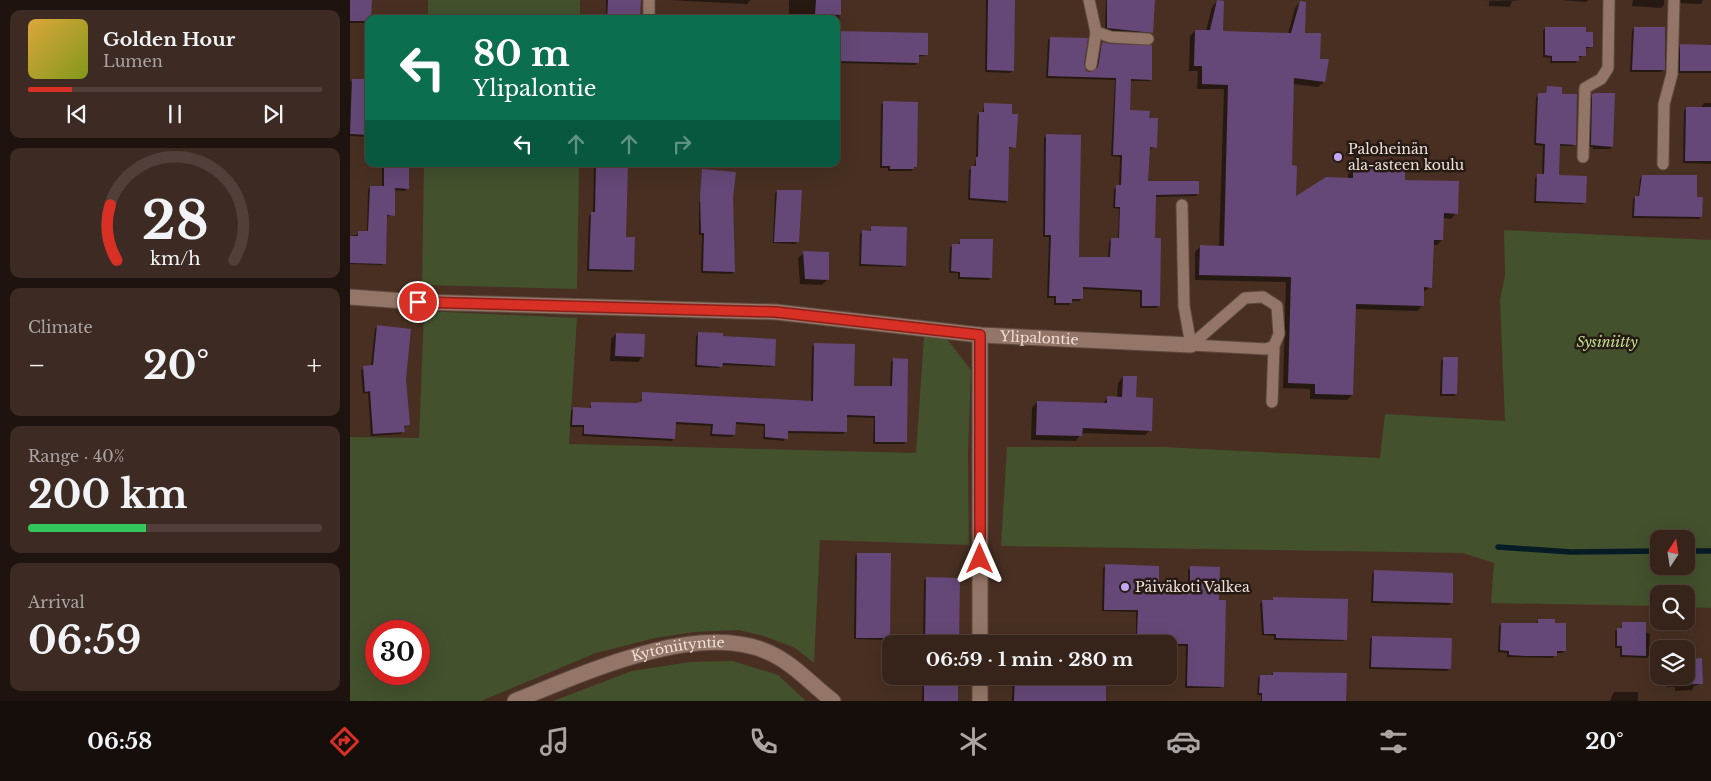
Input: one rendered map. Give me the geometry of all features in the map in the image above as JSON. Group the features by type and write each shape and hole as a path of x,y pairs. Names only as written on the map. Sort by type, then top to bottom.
{"street":[{"name":"Ylipalontie","path":"350,297 418,302 776,312 980,335 1191,344"},
{"path":"980,335 980,635"},
{"name":"Kytöniityntie","path":"515,701 638,654 686,644 729,643 769,652 787,663 830,700"},
{"path":"980,685 980,701"}],"lane":[{"path":"649,0 649,15"},
{"path":"1089,0 1096,32 1091,65"},
{"path":"1583,157 1585,88 1601,79 1608,68 1608,0"},
{"path":"1662,164 1664,104 1672,74 1674,0"},
{"path":"1096,32 1111,38 1148,39"},
{"path":"1182,205 1184,306 1191,344"},
{"path":"1191,344 1245,298 1263,297 1277,306 1279,334 1274,346 1272,402"},
{"path":"1191,344 1266,349 1274,346"}],"green space":[{"path":"428,0 580,0 580,15 428,15"},
{"path":"424,167 579,167 577,289 422,285"},
{"name":"Sysiniitty","path":"1504,230 1711,240 1711,608 1695,607 1695,585 1650,585 1650,606 1491,603 1494,563 1463,553 1001,546 1007,447 1164,447 1380,458 1385,414 1505,421 1500,300 1505,275"},
{"path":"424,311 577,318 569,444 916,453 924,337 947,339 971,370 968,455 969,545 820,540 814,663 795,648 764,636 738,630 694,632 655,638 596,653 481,701 350,701 350,437 419,438"},
{"path":"733,661 778,675 806,701 553,701 632,671 690,662"}],"building":[{"path":"350,0 372,0 371,15 365,15 365,21 350,21"},
{"path":"608,0 641,0 640,15 607,15"},
{"path":"816,0 841,0 841,15 815,14"},
{"path":"988,0 1015,0 1014,71 987,70"},
{"path":"1107,0 1155,0 1153,33 1107,28"},
{"path":"1217,0 1224,1 1223,31 1291,33 1300,1 1306,2 1305,33 1321,33 1320,59 1329,59 1325,82 1294,78 1292,165 1297,166 1296,196 1326,177 1353,178 1353,167 1405,169 1405,180 1459,181 1458,214 1444,213 1443,240 1434,240 1432,288 1424,287 1424,306 1356,304 1353,395 1315,394 1315,384 1288,383 1291,277 1199,275 1200,245 1224,246 1228,85 1202,84 1202,66 1194,66 1195,30 1210,30"},
{"path":"1545,27 1586,27 1586,32 1593,32 1593,47 1586,47 1586,56 1579,56 1579,61 1552,61 1552,56 1545,55"},
{"path":"1634,27 1665,27 1665,70 1632,70"},
{"path":"840,31 928,33 928,55 919,55 919,63 840,61"},
{"path":"1050,37 1088,38 1084,64 1086,71 1090,72 1098,67 1102,42 1152,45 1152,80 1131,79 1130,110 1150,111 1149,118 1158,118 1157,148 1150,147 1148,181 1199,181 1199,194 1156,195 1155,238 1161,238 1160,306 1142,306 1142,290 1083,287 1083,299 1072,299 1072,303 1056,303 1056,296 1049,296 1051,235 1045,235 1046,134 1081,135 1079,257 1110,257 1111,238 1119,238 1120,207 1115,207 1116,185 1121,185 1122,155 1113,155 1116,78 1048,76"},
{"path":"1680,44 1711,45 1711,71 1680,71"},
{"path":"352,79 365,79 365,135 350,134"},
{"path":"1547,86 1562,87 1562,94 1577,94 1576,145 1560,144 1559,175 1587,176 1586,203 1536,201 1537,174 1544,174 1545,144 1536,143 1538,93 1546,93"},
{"path":"1615,93 1613,147 1591,145 1592,94"},
{"path":"883,101 918,102 917,167 914,167 914,169 890,169 890,166 882,166"},
{"path":"984,103 1012,104 1012,114 1018,114 1016,148 1009,147 1008,201 970,198 971,166 976,166 976,157 978,157 979,112 984,112"},
{"path":"1686,107 1711,107 1711,161 1685,161"},
{"path":"384,167 409,167 409,189 395,188 395,216 387,215 386,264 350,263 350,236 358,236 358,231 368,231 370,186 384,186"},
{"path":"596,167 628,167 626,237 635,237 634,270 589,269 591,212 595,212"},
{"path":"702,169 736,172 733,198 735,272 703,271 704,233 701,233 700,196"},
{"path":"1642,175 1697,175 1697,197 1703,197 1702,217 1634,216 1635,196 1639,196"},
{"path":"777,190 802,190 799,242 774,242"},
{"path":"871,226 907,227 906,266 861,264 862,230 871,231"},
{"path":"960,239 993,239 992,278 960,277 960,272 951,271 952,244 960,244"},
{"path":"803,251 829,252 829,280 805,279"},
{"path":"377,325 411,329 406,379 410,425 404,426 405,432 373,434 370,391 365,392 363,366 373,365"},
{"path":"698,332 723,333 723,336 776,339 775,366 723,363 722,367 697,365"},
{"path":"616,333 645,334 644,357 615,356"},
{"path":"814,343 855,344 854,386 892,386 893,358 908,359 907,442 875,442 875,416 847,415 847,432 788,431 788,439 765,437 765,424 736,422 735,435 712,434 713,424 676,422 675,439 584,434 584,425 572,425 573,407 591,408 591,402 637,403 642,401 642,392 813,401"},
{"path":"1443,357 1458,357 1457,394 1442,394"},
{"path":"1123,376 1137,376 1136,397 1153,398 1152,431 1083,428 1082,436 1036,435 1037,401 1107,403 1107,396 1122,397"},
{"path":"857,553 891,553 890,635 882,635 882,638 856,638"},
{"path":"1105,564 1159,566 1159,582 1190,583 1190,566 1220,567 1219,600 1226,600 1224,687 1187,686 1188,644 1177,644 1177,635 1137,634 1138,610 1104,610"},
{"path":"1374,570 1453,573 1453,603 1373,601"},
{"path":"926,577 960,578 959,635 925,635"},
{"path":"1273,597 1348,599 1347,640 1276,638 1276,634 1264,634 1262,600 1273,600"},
{"path":"1538,619 1555,619 1555,623 1566,623 1566,651 1557,651 1557,656 1525,656 1509,655 1509,651 1500,650 1501,623 1538,623"},
{"path":"1622,622 1646,622 1646,656 1622,655 1622,646 1617,646 1617,628 1622,628"},
{"path":"1372,636 1452,638 1451,669 1371,667"},
{"path":"1695,658 1702,658 1703,684 1695,684"},
{"path":"1273,672 1347,673 1346,701 1262,701 1262,693 1259,693 1260,675 1273,675"},
{"path":"924,685 958,685 958,701 924,701"},
{"path":"1015,685 1106,685 1106,701 1014,701"}],"waterway":[{"path":"1498,547 1571,552 1650,551"},
{"path":"1695,551 1711,551"}],"place":[{"name":"Paloheinän ala-asteen koulu","path":"1338,157"},
{"name":"Päiväkoti Valkea","path":"1125,587"}],"route":[{"path":"418,302 776,312 980,335 980,559"}]}
